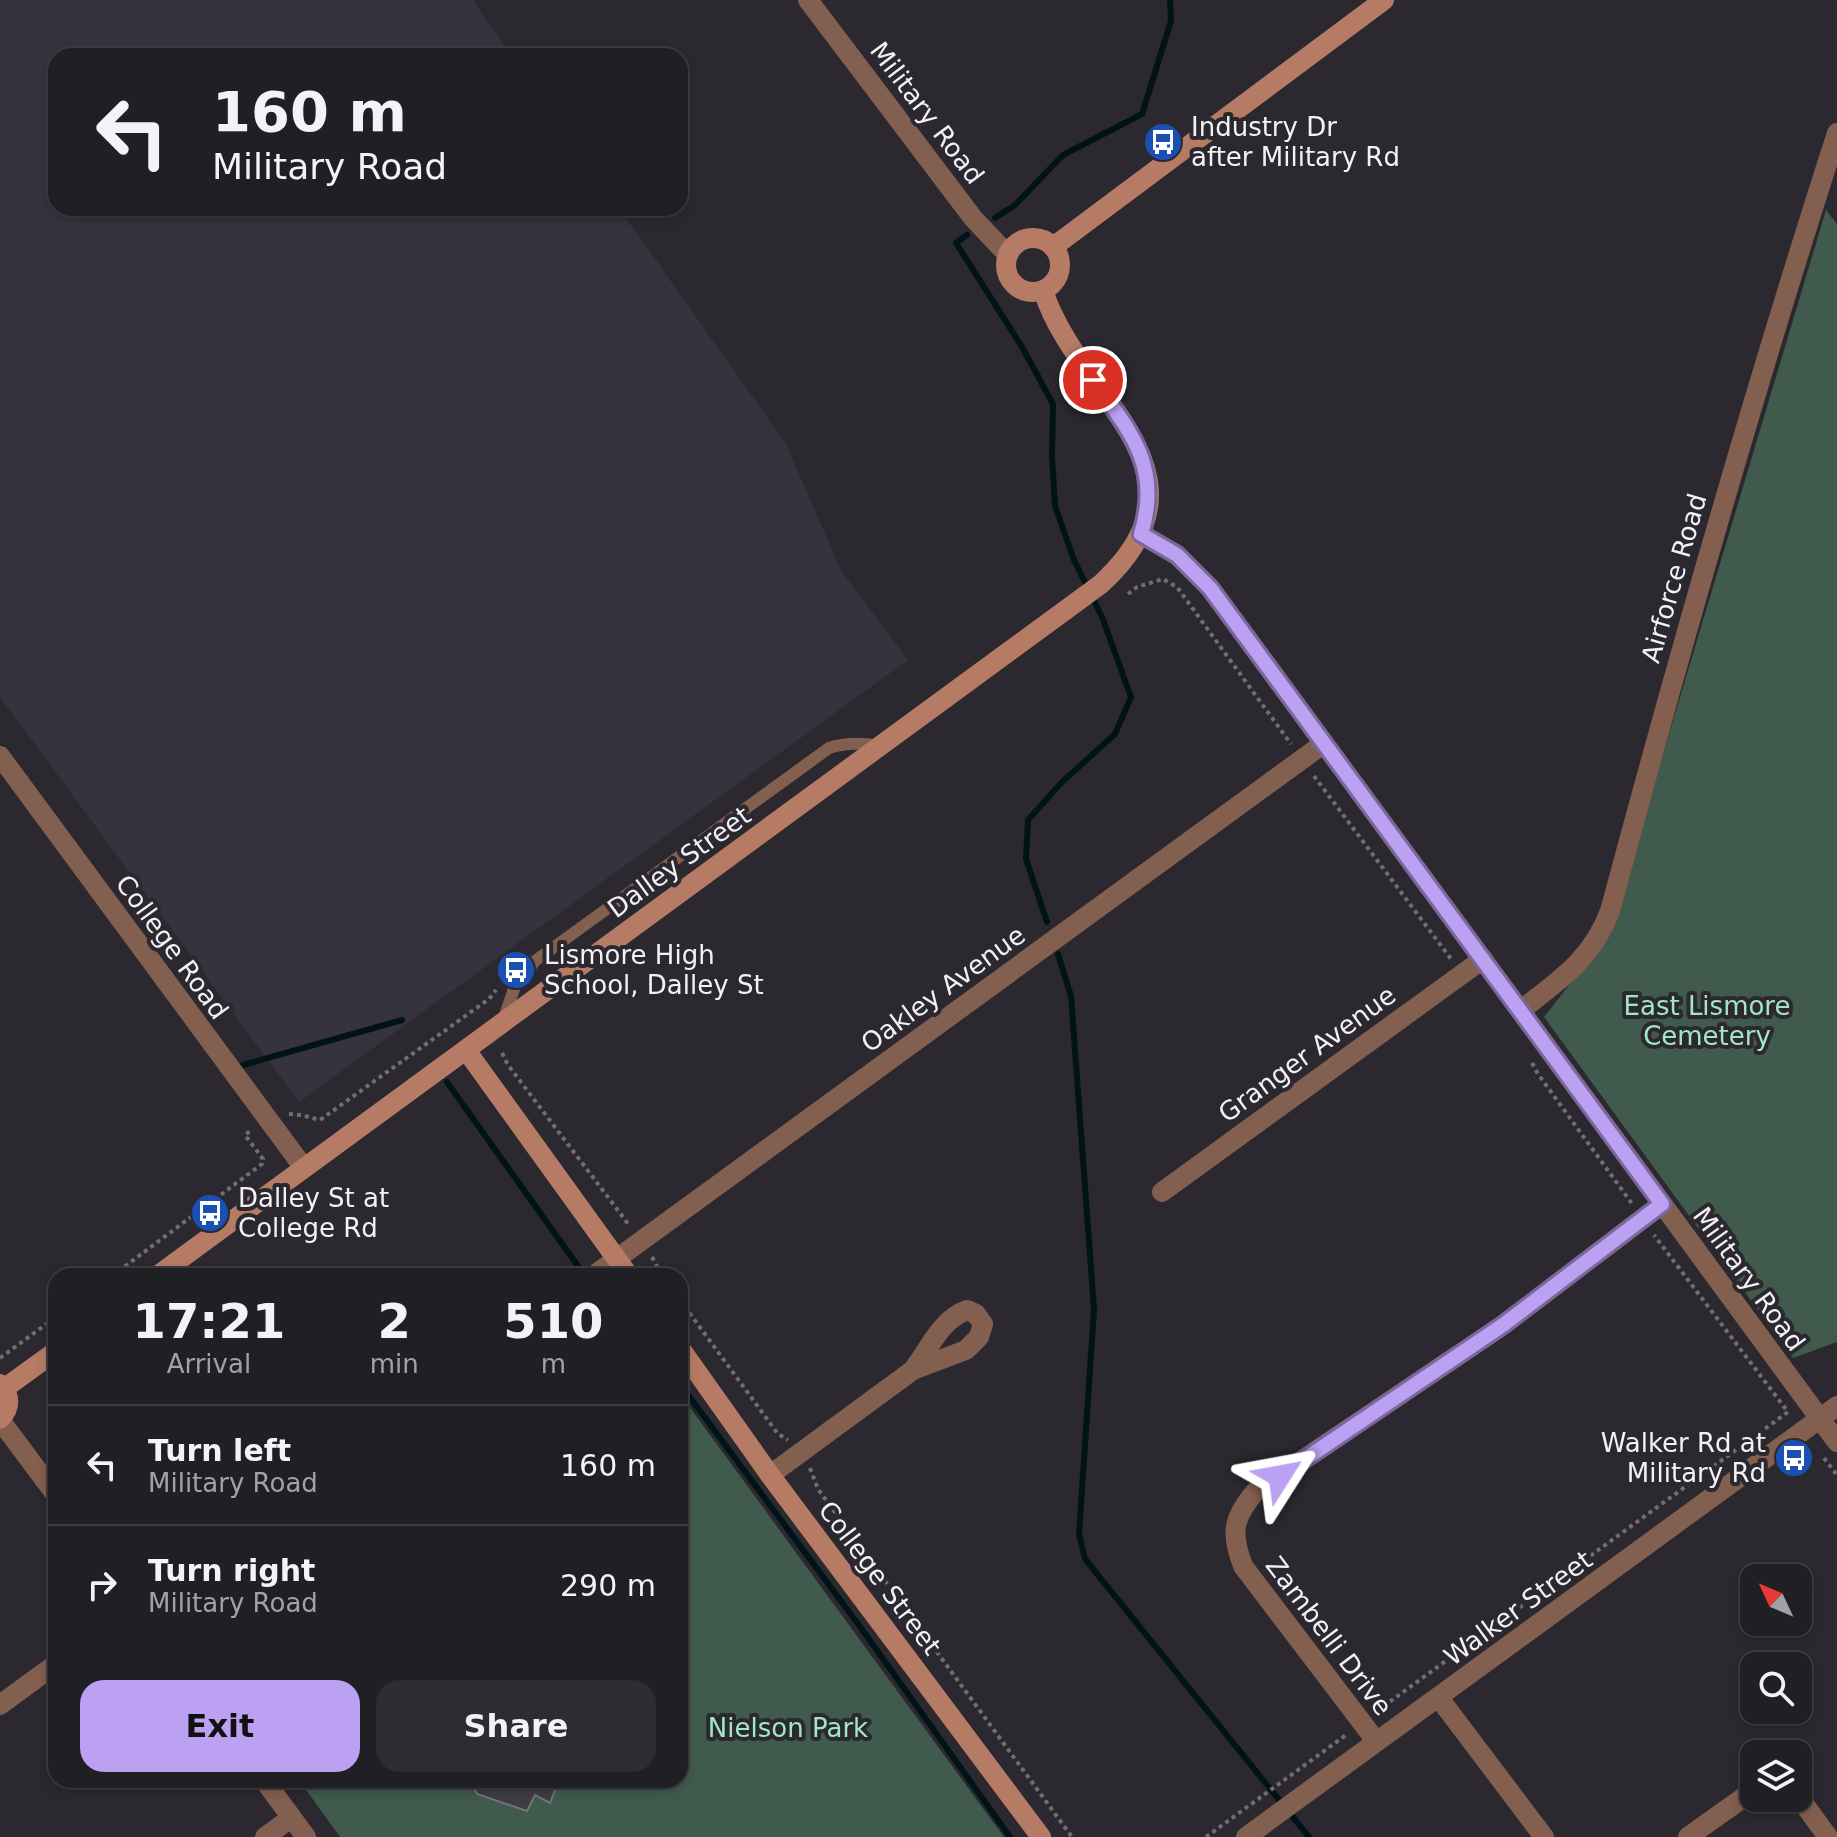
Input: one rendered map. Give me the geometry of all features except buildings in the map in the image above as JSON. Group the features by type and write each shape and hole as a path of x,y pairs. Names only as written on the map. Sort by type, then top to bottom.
{"street":[{"name":"Military Road","path":"808,0 973,218 1008,255"},
{"path":"1053,247 1384,0"},
{"name":"Airforce Road","path":"1521,1010 1575,968 1591,950 1606,922 1771,336 1837,133"},
{"path":"1040,239 1053,247 1059,262 1056,279 1043,290 1035,292 1018,287 1007,273 1008,255 1017,243 1040,239"},
{"path":"1043,290 1050,314 1062,336 1140,449 1149,492 1147,516 1141,534"},
{"name":"Military Road","path":"1141,534 1177,555 1210,588 1837,1442"},
{"name":"Dalley Street","path":"168,1268 1101,584 1132,552 1141,534"},
{"name":"Oakley Avenue","path":"603,1268 1323,744"},
{"name":"College Road","path":"0,756 304,1168"},
{"name":"Granger Avenue","path":"1162,1192 1483,959"},
{"path":"466,1050 623,1268"},
{"name":"Zambelli Drive","path":"1376,1741 1243,1566 1235,1544 1235,1525 1243,1507 1255,1492 1503,1325 1662,1204"},
{"path":"48,1356 2,1386 8,1395 8,1409 0,1420 48,1484"},
{"name":"College Street","path":"688,1359 770,1475 1041,1837"},
{"path":"770,1475 913,1370"},
{"name":"Walker Street","path":"1246,1837 1837,1406"},
{"path":"0,1705 48,1670"},
{"path":"1439,1698 1544,1837"},
{"path":"270,1788 306,1837"},
{"path":"1688,1837 1740,1800"},
{"path":"1810,1812 1828,1837"},
{"path":"265,1837 291,1818"}],"lane":[{"path":"502,1024 515,986 535,961 829,748 840,744 864,743 880,746"}],"path":[{"path":"1128,594 1137,587 1163,579 1177,587 1292,745"},
{"path":"1314,776 1455,964"},
{"path":"502,1053 615,1210 631,1226"},
{"path":"123,1268 262,1164 263,1159 245,1135 250,1131"},
{"path":"1372,1715 1788,1412 1654,1235"},
{"path":"652,1257 658,1268"},
{"path":"688,1311 778,1434 790,1441"},
{"path":"0,1358 48,1323"},
{"path":"1816,1448 1837,1475"},
{"path":"809,1465 818,1489 1072,1837"},
{"path":"1206,1837 1346,1735"}],"shaded area":[{"path":"0,0 476,0 474,2 506,48 48,48 48,216 625,216 786,444 841,570 908,660 299,1102 0,697"}],"green space":[{"name":"East Lismore Cemetery","path":"1826,210 1837,224 1837,1342 1793,1358 1544,1017 1609,934"},
{"name":"Nielson Park","path":"688,1405 1004,1837 340,1837 305,1788 688,1788"}],"waterway":[{"path":"995,218 1015,205 1063,155 1142,114 1171,21 1170,0"},
{"path":"967,235 956,243 1022,347 1053,404 1055,506 1074,560 1102,617 1131,697 1115,734 1061,783 1028,820 1026,859 1047,922"},
{"path":"1058,954 1071,996 1094,1309 1079,1534 1085,1559 1309,1837"},
{"path":"243,1065 402,1020"},
{"path":"447,1082 579,1268"},
{"path":"688,1395 861,1628 1010,1837"}],"place":[{"name":"Industry Dr after Military Rd","path":"1163,142"},
{"name":"Lismore High School, Dalley St","path":"516,970"},
{"name":"Dalley St at College Rd","path":"210,1213"},
{"name":"Walker Rd at Military Rd","path":"1794,1458"}],"route":[{"path":"1093,380 1140,449 1149,492 1147,516 1141,534 1177,555 1210,588 1662,1204 1503,1325 1280,1476"}]}
